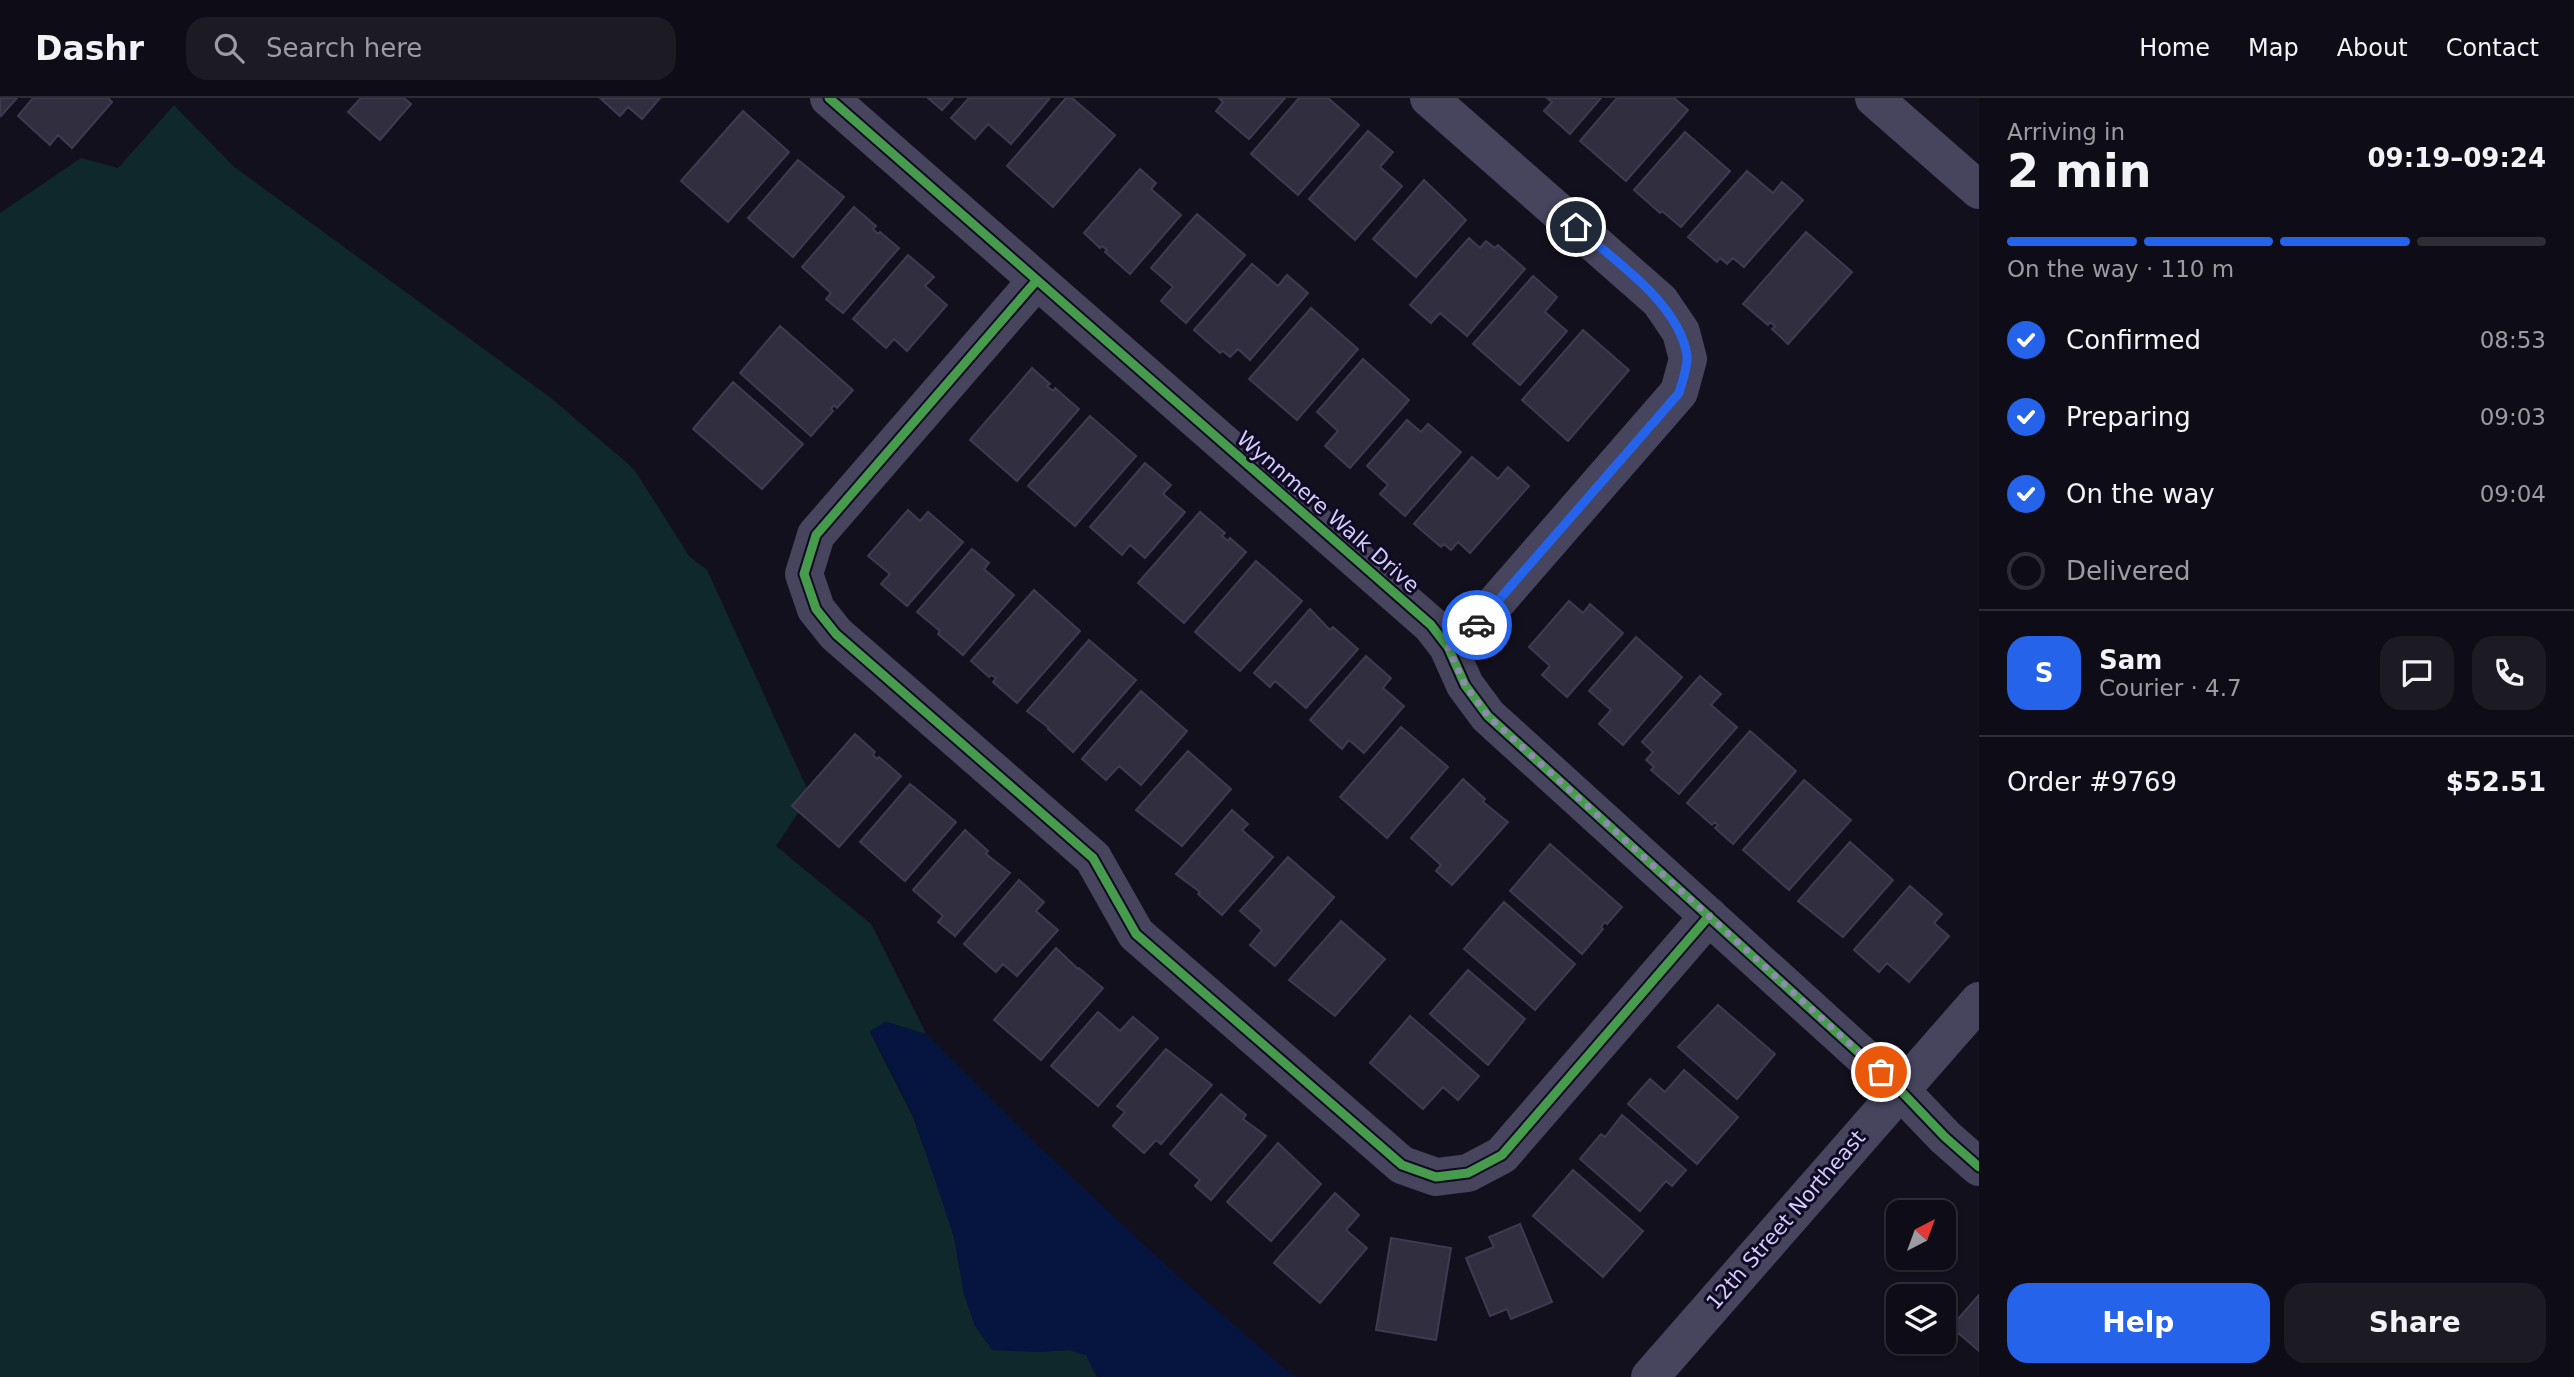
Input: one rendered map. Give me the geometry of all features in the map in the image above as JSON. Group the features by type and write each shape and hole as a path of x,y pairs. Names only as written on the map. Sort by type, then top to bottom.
{"street":[{"name":"Wynnmere Walk Drive","path":"829,98 1431,625 1448,647 1465,685 1488,716 1900,1090 1945,1137 1979,1167"},
{"path":"1429,98 1660,301 1681,331 1688,359 1679,393 1466,637 1448,647"},
{"path":"1874,98 1979,190"},
{"path":"1037,281 816,535 804,574 816,609 836,634 1093,858 1136,934 1402,1165 1436,1177 1468,1173 1502,1155 1709,916"},
{"name":"12th Street Northeast","path":"1650,1377 1979,1001"}],"green space":[{"path":"174,105 233,166 551,398 634,469 689,556 707,570 810,795 776,846 871,924 926,1034 886,1022 870,1032 913,1117 954,1237 964,1294 975,1326 1035,1352 1070,1350 1086,1355 1097,1377 0,1377 0,213 81,158 118,168"}],"water":[{"path":"886,1022 926,1034 1032,1140 1180,1278 1291,1374 1300,1377 1101,1377 1095,1373 1086,1355 1070,1350 992,1350 975,1326 964,1293 954,1237 914,1117 870,1031"}],"building":[{"path":"0,98 17,98 1,116 0,114"},
{"path":"33,98 108,98 112,102 72,148 58,135 50,145 18,116"},
{"path":"361,98 404,98 411,104 380,140 348,112"},
{"path":"600,98 660,98 642,119 628,107 620,116"},
{"path":"928,98 953,98 942,110"},
{"path":"969,98 1050,98 1011,144 988,124 975,139 951,118"},
{"path":"1066,98 1072,98 1115,135 1053,207 1007,166"},
{"path":"1219,98 1285,98 1249,139 1216,111 1223,102"},
{"path":"1299,98 1328,98 1359,125 1298,195 1251,154"},
{"path":"1547,98 1601,98 1570,134 1544,111 1552,102"},
{"path":"1617,98 1674,98 1688,110 1626,181 1580,141"},
{"path":"743,111 789,152 728,222 681,181"},
{"path":"1368,131 1393,152 1380,167 1402,186 1355,240 1309,199"},
{"path":"1685,132 1730,171 1681,227 1634,190"},
{"path":"798,160 844,197 793,257 748,218"},
{"path":"1140,169 1156,183 1151,189 1181,215 1130,274 1105,252 1107,250 1102,246 1100,248 1084,233"},
{"path":"1747,171 1773,193 1782,182 1803,200 1744,267 1733,258 1727,264 1720,258 1717,262 1688,237"},
{"path":"1424,180 1466,220 1416,277 1373,239"},
{"path":"854,207 876,226 873,229 878,234 880,232 899,248 843,313 826,299 831,293 802,267"},
{"path":"1197,214 1245,255 1186,323 1161,301 1173,287 1151,268"},
{"path":"1806,232 1852,272 1788,344 1772,329 1775,326 1770,322 1768,325 1743,304"},
{"path":"1469,238 1480,248 1486,241 1495,248 1498,245 1525,269 1467,336 1440,313 1431,323 1410,305"},
{"path":"908,255 934,277 925,286 947,305 907,351 894,339 886,348 853,319"},
{"path":"1252,264 1278,286 1287,275 1308,293 1250,360 1238,349 1230,357 1223,351 1220,353 1194,330"},
{"path":"1533,276 1557,297 1545,312 1567,331 1520,385 1473,344"},
{"path":"1311,308 1358,349 1297,420 1249,379"},
{"path":"780,326 853,390 837,408 834,405 831,409 833,411 811,436 740,373"},
{"path":"1583,330 1629,370 1568,441 1522,400"},
{"path":"1363,359 1409,400 1350,468 1325,446 1338,431 1317,412"},
{"path":"1032,368 1050,384 1047,386 1053,391 1055,388 1079,409 1017,481 970,440"},
{"path":"733,382 803,444 762,489 693,429"},
{"path":"1090,416 1136,456 1075,526 1028,486"},
{"path":"1407,420 1421,432 1428,424 1461,452 1405,516 1380,494 1388,485 1367,466"},
{"path":"1472,457 1498,479 1508,467 1529,486 1470,553 1458,542 1451,550 1444,544 1441,547 1414,524"},
{"path":"1145,463 1171,485 1163,494 1185,512 1145,558 1130,545 1122,555 1090,527"},
{"path":"908,510 920,521 928,512 963,542 907,606 881,584 890,574 868,556"},
{"path":"1200,512 1225,533 1222,536 1228,541 1230,538 1246,552 1184,623 1138,583"},
{"path":"972,549 989,563 984,569 1014,595 963,655 917,612"},
{"path":"1256,561 1302,601 1240,671 1195,632"},
{"path":"1034,590 1080,631 1017,703 993,682 996,678 991,675 989,677 971,661"},
{"path":"1569,601 1583,613 1590,604 1623,633 1567,697 1542,675 1550,666 1529,647"},
{"path":"1310,609 1330,630 1333,627 1358,649 1306,708 1275,681 1270,687 1254,673"},
{"path":"1636,637 1682,677 1623,745 1599,724 1611,710 1589,691"},
{"path":"1089,640 1136,680 1073,752 1027,711"},
{"path":"1366,656 1391,678 1383,688 1404,706 1364,753 1349,740 1342,749 1310,720"},
{"path":"1700,676 1721,694 1711,705 1737,727 1679,794 1651,770 1654,767 1646,760 1653,752 1642,742"},
{"path":"1141,691 1187,731 1141,785 1119,766 1106,780 1082,759"},
{"path":"1401,727 1448,767 1387,838 1340,797"},
{"path":"1750,731 1796,771 1733,844 1715,828 1718,825 1715,822 1712,825 1687,803"},
{"path":"855,734 875,752 873,755 877,759 879,757 901,776 839,847 792,806"},
{"path":"1188,751 1231,789 1182,846 1136,810"},
{"path":"1463,779 1485,799 1483,802 1508,822 1452,885 1436,871 1441,865 1411,838"},
{"path":"1804,780 1851,820 1789,890 1743,850"},
{"path":"910,784 956,822 905,881 860,842"},
{"path":"1232,810 1248,824 1242,830 1273,857 1222,915 1198,894 1200,892 1176,874"},
{"path":"965,830 988,851 986,854 1010,873 955,936 938,922 943,916 913,890"},
{"path":"1850,842 1893,880 1843,937 1798,901"},
{"path":"1550,844 1622,907 1607,924 1605,922 1601,927 1603,929 1582,954 1510,891"},
{"path":"1288,857 1334,897 1275,966 1250,945 1262,930 1240,911"},
{"path":"1019,880 1044,902 1036,911 1058,930 1017,976 1003,964 996,972 964,944"},
{"path":"1910,886 1942,914 1934,923 1949,936 1909,982 1887,963 1879,972 1854,950"},
{"path":"1504,902 1575,964 1535,1010 1464,949"},
{"path":"1341,921 1385,959 1335,1016 1289,980"},
{"path":"1056,948 1103,988 1041,1060 994,1020"},
{"path":"1468,970 1525,1019 1488,1065 1430,1014"},
{"path":"1718,1005 1775,1054 1737,1099 1678,1047"},
{"path":"1098,1012 1120,1031 1133,1017 1158,1038 1098,1106 1051,1066"},
{"path":"1410,1016 1479,1076 1458,1100 1443,1087 1423,1109 1370,1063"},
{"path":"1166,1049 1212,1085 1161,1144 1156,1140 1144,1153 1113,1126 1125,1112 1117,1106"},
{"path":"1684,1070 1738,1117 1697,1164 1628,1104 1650,1079 1665,1092"},
{"path":"1221,1094 1246,1115 1243,1119 1266,1136 1211,1200 1195,1186 1200,1180 1170,1154"},
{"path":"1622,1115 1686,1170 1672,1186 1666,1181 1640,1211 1580,1159 1601,1134 1605,1137"},
{"path":"1278,1143 1321,1184 1271,1241 1227,1202"},
{"path":"1573,1170 1643,1231 1603,1277 1533,1216"},
{"path":"1335,1193 1359,1215 1346,1230 1367,1248 1320,1303 1274,1263"},
{"path":"1520,1224 1552,1302 1511,1319 1507,1309 1490,1316 1466,1258 1494,1247 1489,1237"},
{"path":"1391,1238 1451,1248 1436,1340 1376,1330"},
{"path":"1979,1295 1979,1351 1956,1331 1956,1321"}],"cycle path":[{"path":"829,98 1431,625 1448,647 1465,685 1488,716 1900,1090 1945,1137 1979,1167"},
{"path":"1037,280 816,535 804,574 816,609 836,634 1093,858 1136,934 1402,1165 1436,1177 1468,1173 1502,1155 1709,916"}],"way so far":[{"path":"1477,625 1466,637 1448,647 1465,685 1488,716 1881,1072"}],"route":[{"path":"1477,625 1679,393 1688,359 1681,331 1660,301 1576,227"}]}
